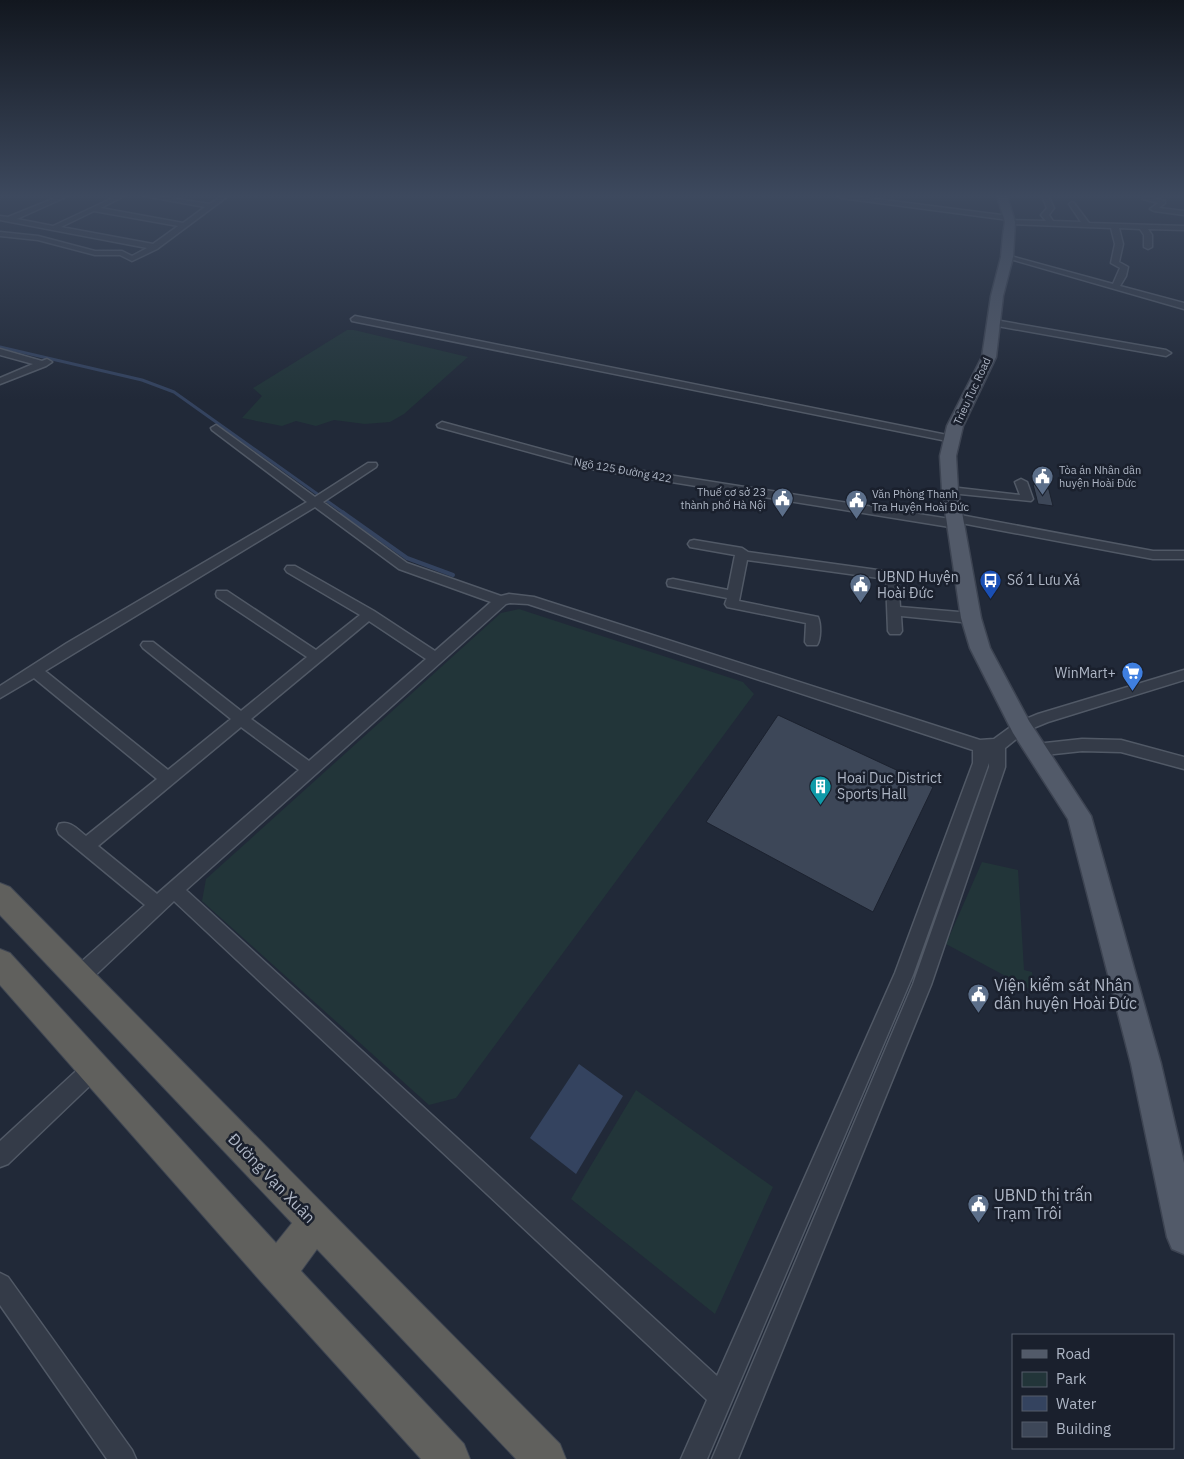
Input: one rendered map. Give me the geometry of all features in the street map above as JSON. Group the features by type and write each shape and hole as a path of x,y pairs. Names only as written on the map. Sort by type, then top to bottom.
{"highway":[{"name":"Đường Vạn Xuân","path":"0,896 545,1459"},
{"path":"0,963 277,1272 449,1459"},
{"path":"277,1272 315,1222"}],"main road":[{"name":"Trieu Tuc Road","path":"1005,264 997,296 995,324 989,357 955,426 948,456 950,490 970,618 980,648 1021,727 1080,816 1146,1064 1184,1237"}],"street":[{"path":"1033,264 1184,306"},
{"path":"1115,287 1122,276 1124,267 1117,264"},
{"path":"355,320 576,362 952,439"},
{"path":"995,324 1166,353"},
{"path":"0,352 45,363 0,381"},
{"name":"Ngõ 125 Đường 422","path":"442,425 591,466 956,521 1153,554 1184,555"},
{"path":"216,428 403,566 501,601"},
{"path":"0,693 315,502 372,465"},
{"path":"950,490 1027,499 1021,482"},
{"path":"694,544 742,552 742,555 892,576 894,631"},
{"path":"742,555 732,604 813,620 812,642"},
{"path":"291,569 369,614 436,659"},
{"path":"673,583 734,594"},
{"path":"222,594 316,657"},
{"path":"78,978 501,601 509,598 529,600 989,746"},
{"path":"894,611 970,618"},
{"path":"87,845 369,614"},
{"path":"148,645 240,719 310,770"},
{"path":"35,671 168,779"},
{"path":"694,1459 904,975 981,763 989,746 1021,727 1043,718 1184,675"},
{"path":"1036,750 1082,745 1122,746 1184,763"},
{"path":"725,1459 922,985 997,767 989,746"},
{"path":"65,828 166,898 721,1396"},
{"path":"0,1156 94,1068"},
{"path":"0,1285 123,1459"}],"green space":[{"path":"347,330 354,330 468,357 404,414 390,422 365,424 334,420 316,426 296,421 282,426 242,418 262,396 253,388"},
{"path":"519,609 743,682 754,694 456,1098 429,1105 202,901 206,879 501,613"},
{"path":"982,862 1018,870 1024,970 1032,972 1035,992 946,944"},
{"path":"636,1090 773,1187 715,1314 571,1199"}],"water":[{"path":"579,1064 623,1096 576,1174 530,1138"}],"building":[{"name":"Tòa án Nhân dân huyện Hoài Đức","path":"1033,484 1048,486 1053,506 1038,504"},
{"name":"Hoai Duc District Sports Hall","path":"778,715 933,787 873,912 706,822"}],"waterway":[{"path":"0,347 142,380 174,392 344,513"},
{"path":"342,512 407,558 453,575"}],"place":[{"name":"Tòa án Nhân dân huyện Hoài Đức","path":"1043,495"},
{"name":"Thuế cơ sở 23 thành phố Hà Nội","path":"782,517"},
{"name":"Văn Phòng Thanh Tra Huyện Hoài Đức","path":"856,519"},
{"name":"Số 1 Lưu Xá","path":"991,599"},
{"name":"UBND Huyện Hoài Đức","path":"861,604"},
{"name":"WinMart+","path":"1132,692"},
{"name":"Hoai Duc District Sports Hall","path":"821,805"},
{"name":"Viện kiểm sát Nhân dân huyện Hoài Đức","path":"978,1013"},
{"name":"UBND thị trấn Trạm Trôi","path":"978,1223"}]}
